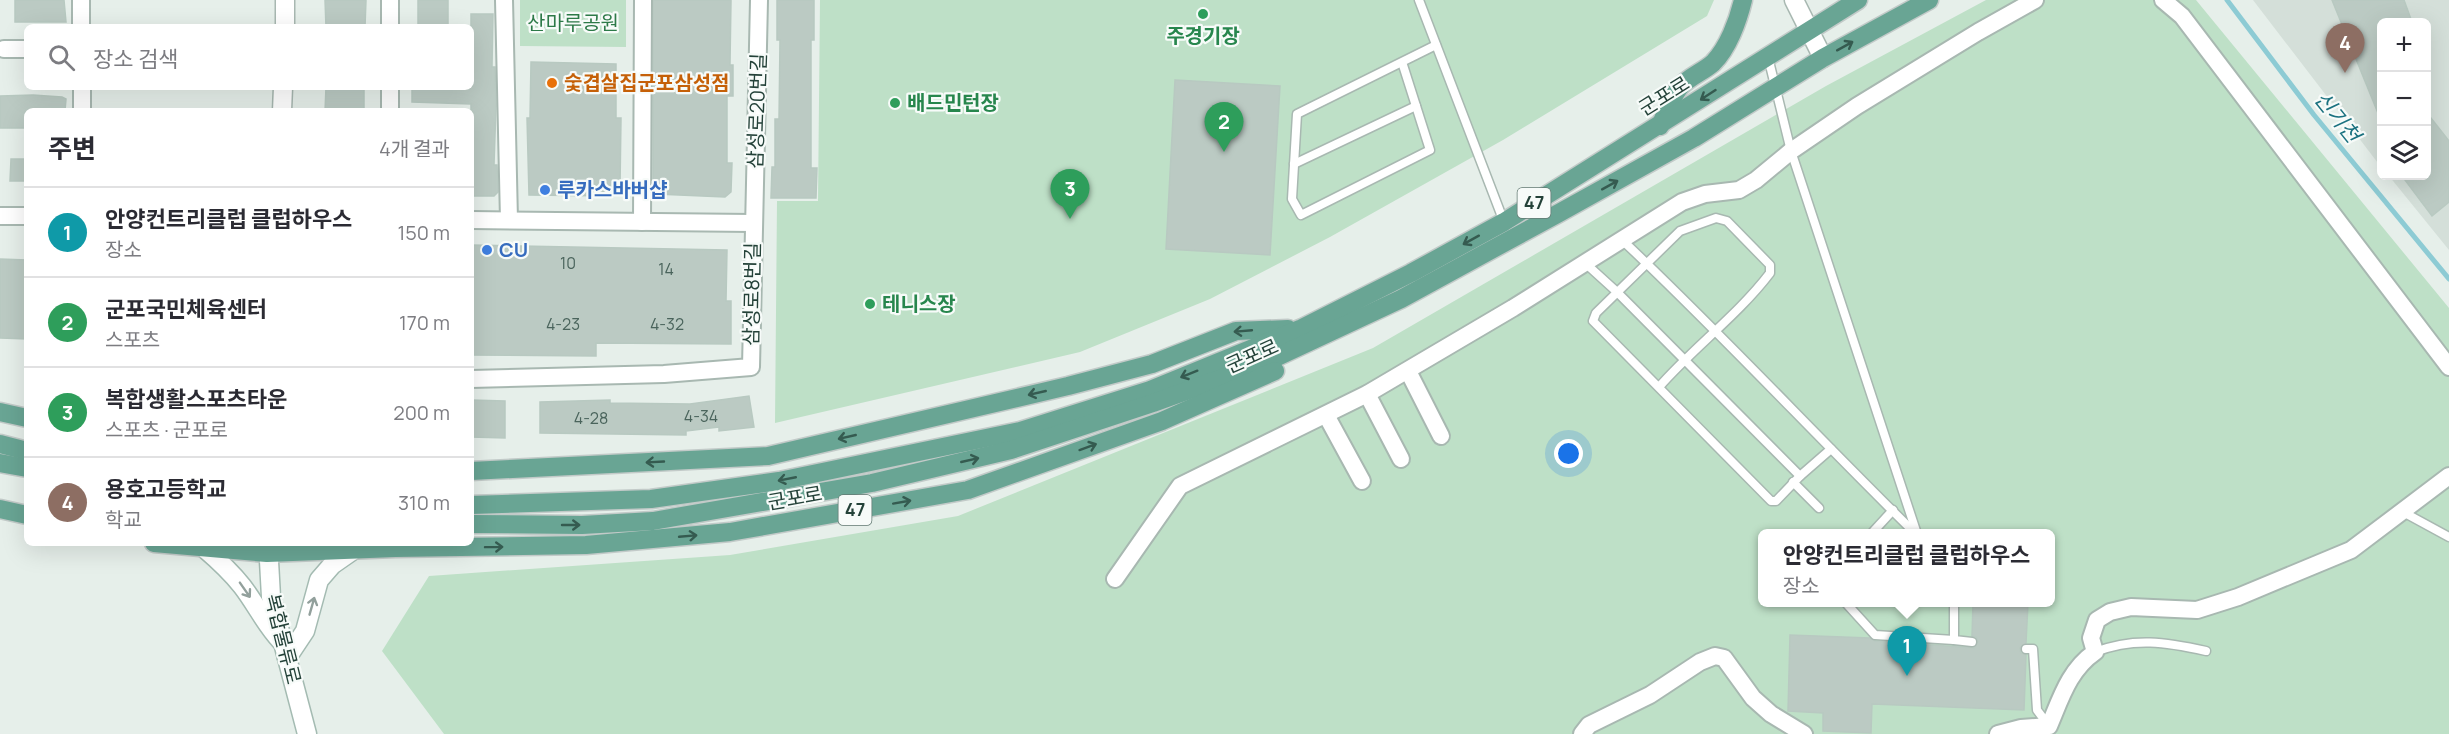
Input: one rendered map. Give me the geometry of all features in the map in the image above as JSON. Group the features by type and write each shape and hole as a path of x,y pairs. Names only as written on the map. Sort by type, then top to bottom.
{"main road":[{"path":"285,0 285,24"},
{"path":"1660,126 1671,100 1681,86 1714,62 1739,16 1743,0"},
{"path":"1794,0 1823,58"},
{"name":"군포로","path":"474,505 651,499 779,481 1020,431 1150,390 1302,328 1411,273 1504,222 1858,0"},
{"name":"군포로","path":"474,524 582,525 653,520 849,487 1011,450 1153,404 1264,363 1401,299 1694,138 1823,58 1929,0"},
{"path":"282,108 283,90"},
{"path":"1559,213 1568,195 1637,151 1640,147 1635,141"},
{"name":"군포로","path":"185,546 268,548 586,545 730,532 968,490 1162,421 1206,402 1368,327 1401,299"},
{"name":"군포로","path":"474,471 768,456 1152,364 1236,331 1302,328"},
{"path":"0,412 24,417"},
{"path":"0,444 24,450"},
{"path":"0,463 24,467"},
{"path":"0,509 24,515"},
{"path":"204,548 230,571 243,587 265,624 285,651 305,631 319,580 332,565 367,547"},
{"name":"복합물류로","path":"268,548 271,597 307,734"}],"street":[{"path":"81,0 81,24"},
{"path":"390,0 390,24"},
{"path":"504,0 509,220"},
{"path":"642,222 643,0"},
{"name":"삼성로20번길","path":"753,223 759,97 759,0"},
{"path":"1115,579 1180,486 1326,415 1408,371 1513,308 1621,238 1692,198 1739,190 1857,106 2035,0"},
{"path":"2163,0 2182,16 2449,367"},
{"path":"4,49 24,49"},
{"path":"82,90 82,108"},
{"path":"390,90 390,108"},
{"path":"0,216 24,216"},
{"name":"삼성로8번길","path":"474,220 753,223 751,366 664,374 474,379"},
{"path":"1408,371 1441,436"},
{"path":"1367,394 1401,459"},
{"path":"1326,415 1362,481"},
{"path":"1998,734 2022,728 2049,726 2072,674 2081,662 2095,652 2091,638 2092,628 2097,620 2110,612 2131,607 2197,610 2238,597 2351,550 2449,476"},
{"path":"1582,734 1589,725 1642,699 1700,662 1715,656 1724,658 1753,698 1771,714 1804,734"}],"lane":[{"path":"1419,0 1504,222"},
{"path":"1402,62 1430,150 1301,215 1292,199 1297,114 1436,45"},
{"path":"1768,56 1791,151 1915,529"},
{"path":"1294,164 1416,105"},
{"path":"1659,387 1770,273 1770,265 1727,222 1716,218 1680,231 1596,313 1593,321 1771,501 1776,501 1796,479 1831,449"},
{"path":"1621,238 1717,330 1831,449 1912,529"},
{"path":"1584,262 1684,359 1796,479 1819,508"},
{"path":"1876,529 1893,510"},
{"path":"2403,512 2449,537"},
{"path":"1849,607 1875,635 1972,642"},
{"path":"1953,640 1954,607"},
{"path":"2095,652 2116,644 2141,642 2170,643 2206,651"},
{"path":"2026,649 2033,649 2037,710 2049,726"}],"shaded area":[{"path":"2253,0 2449,0 2449,250 2392,180 2431,180 2431,18 2377,18 2377,162"}],"green space":[{"name":"산마루공원","path":"520,0 626,0 626,47 520,46"},
{"path":"820,0 1714,0 1707,16 1503,140 1330,237 1210,299 1080,352 775,423 777,201 818,201"},
{"path":"1986,0 2196,0 2449,308 2449,734 444,734 382,651 429,576 730,555 958,516 1373,348 1826,86"}],"building":[{"path":"15,0 64,0 66,22 15,22"},
{"path":"325,0 366,0 365,24 326,24"},
{"path":"418,0 448,0 448,24 418,24"},
{"path":"653,0 731,0 730,65 733,65 733,96 727,96 727,163 732,163 731,192 725,197 656,194 653,190"},
{"path":"777,0 814,0 814,40 811,40 811,168 817,168 816,198 771,198 772,167 775,167 775,119 779,119 780,40 777,40"},
{"path":"2332,0 2404,0 2411,18 2377,18 2377,111"},
{"path":"471,14 493,14 492,67 495,67 496,105 494,165 497,165 498,192 494,196 474,196 474,108 471,108 471,104 412,102 412,90 474,90 474,24 471,24"},
{"path":"531,62 616,64 616,118 621,118 620,188 613,196 529,195 527,118 530,118"},
{"path":"1175,80 1280,86 1270,255 1166,249"},
{"path":"326,90 364,90 364,108 325,108"},
{"path":"0,96 62,97 66,99 65,108 24,108 24,128 0,128"},
{"path":"2431,118 2449,141 2449,202 2432,216 2405,180 2431,180"},
{"path":"11,159 24,159 24,181 10,181"},
{"path":"474,245 727,250 726,301 731,301 731,344 596,343 596,356 474,355"},
{"path":"0,259 24,260 24,339 0,338"},
{"path":"749,396 754,427 719,431 719,427 686,431 686,435 540,433 540,402 610,400 610,403 690,404"},
{"path":"474,400 505,401 505,438 474,437"},
{"path":"1973,607 2028,607 2026,643 2020,648 2021,653 2026,655 2024,710 1872,704 1871,733 1823,731 1823,713 1788,711 1790,635 1870,638 1875,641 1974,648 1978,642 1976,637 1972,636"}],"waterway":[{"name":"신기천","path":"2227,0 2314,115 2449,279"}],"place":[{"name":"주경기장","path":"1203,14"},
{"name":"용호고등학교","path":"2345,73"},
{"name":"숯겹살집군포삼성점","path":"552,83"},
{"name":"배드민턴장","path":"895,103"},
{"name":"군포국민체육센터","path":"1224,152"},
{"name":"루카스바버샵","path":"545,190"},
{"name":"복합생활스포츠타운","path":"1070,219"},
{"name":"CU","path":"487,250"},
{"name":"테니스장","path":"870,304"},
{"name":"안양컨트리클럽 클럽하우스","path":"1907,676"}]}
